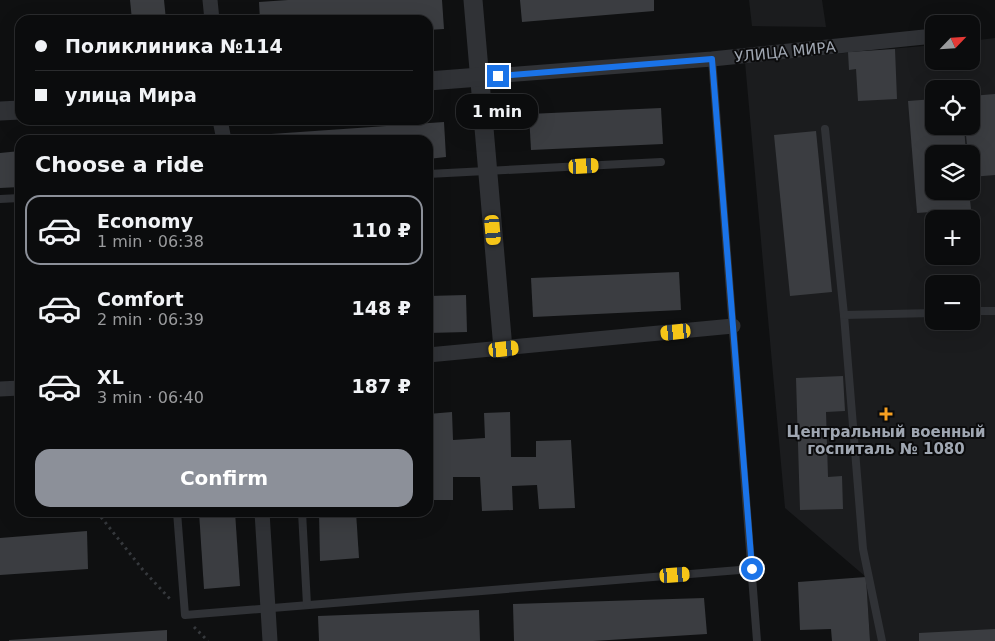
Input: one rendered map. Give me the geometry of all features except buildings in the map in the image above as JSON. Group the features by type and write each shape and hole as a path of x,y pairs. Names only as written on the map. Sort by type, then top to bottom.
{"street":[{"path":"210,0 212,15"},
{"path":"473,0 504,349"},
{"name":"УЛИЦА МИРА","path":"433,81 712,59 925,37"},
{"path":"0,112 15,110"},
{"path":"433,355 733,326"},
{"path":"0,389 15,388"},
{"path":"262,517 270,641"}],"lane":[{"path":"712,59 757,641"},
{"path":"825,129 844,315 863,549 882,641"},
{"path":"433,174 661,162"},
{"path":"0,199 15,198"},
{"path":"980,311 995,311"},
{"path":"844,315 925,313"},
{"path":"176,517 185,615 752,569"},
{"path":"302,517 307,605"}],"path":[{"path":"101,517 143,570 208,641"}],"shaded area":[{"path":"749,0 822,0 826,27 752,26"},
{"name":"Центральный военный госпиталь № 1080","path":"995,38 995,641 870,641 866,577 785,508 745,62 925,46 925,70 980,70 980,40"}],"place":[{"name":"Центральный военный госпиталь № 1080","path":"886,414"}],"route":[{"path":"498,76 712,59 752,569"}]}
